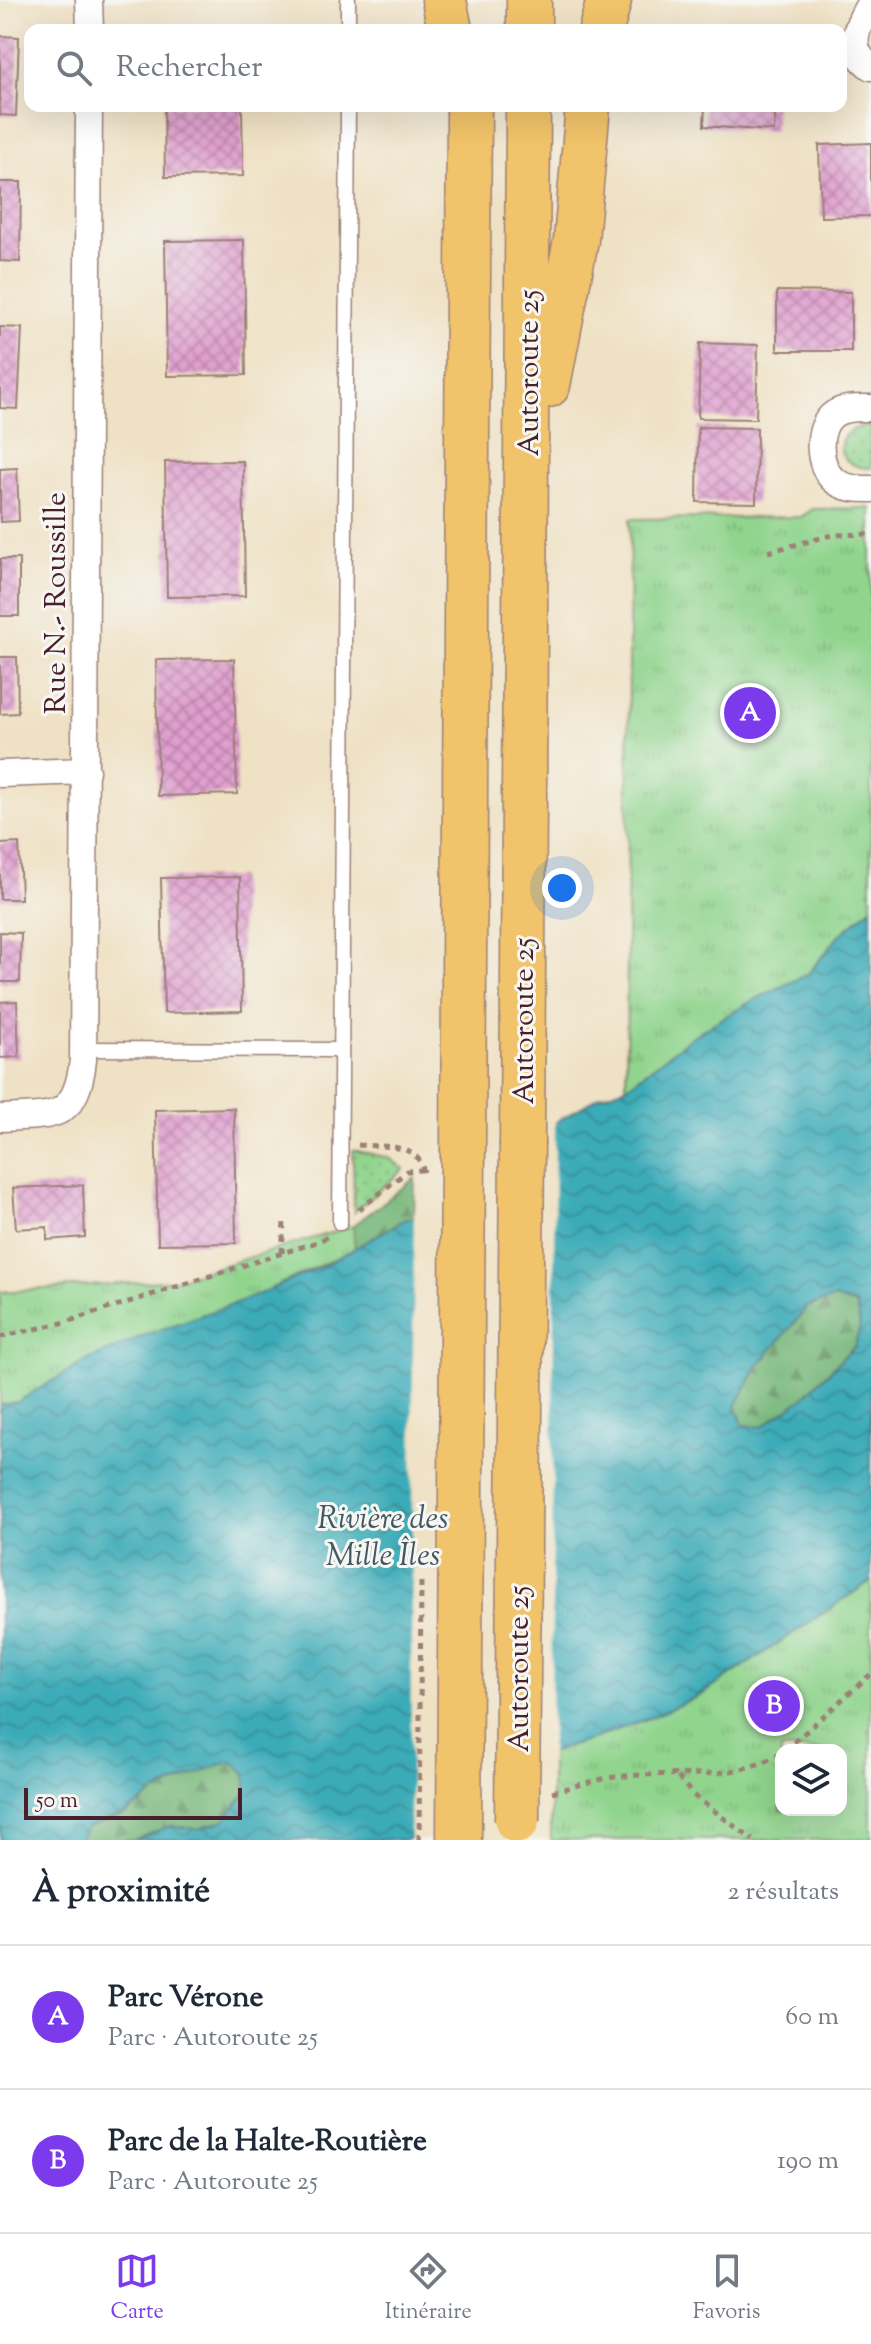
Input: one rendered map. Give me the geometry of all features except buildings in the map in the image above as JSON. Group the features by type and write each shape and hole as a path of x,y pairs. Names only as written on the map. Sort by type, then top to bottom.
{"highway":[{"path":"444,0 449,24"},
{"path":"470,0 470,24"},
{"path":"529,0 529,24"},
{"path":"603,24 609,0"},
{"name":"Autoroute 25","path":"459,1840 436,1176 468,112"},
{"name":"Autoroute 25","path":"517,1830 528,112"},
{"path":"527,490 576,240 587,112"}],"street":[{"path":"89,0 90,24"},
{"path":"871,1 855,37 859,56 871,67"},
{"name":"Rue N.- Roussille","path":"0,1118 56,1113 67,1107 80,1081 84,1049 89,112"},
{"path":"871,408 835,413 824,428 821,452 827,474 835,481 857,489 871,489"},
{"path":"0,774 86,771"}],"lane":[{"path":"348,0 348,24"},
{"path":"347,1219 341,1050 348,112"},
{"path":"84,1049 341,1050"}],"path":[{"path":"768,552 832,535 871,534"},
{"path":"354,1145 408,1150 436,1176"},
{"path":"0,1337 66,1322 324,1240 407,1171 436,1176"},
{"path":"282,1253 284,1222"},
{"path":"792,1744 871,1674"},
{"path":"551,1793 606,1778 721,1774 775,1756"},
{"path":"677,1776 693,1795 753,1840"}],"green space":[{"path":"871,426 871,468 858,467 843,455 842,440 857,428"},
{"path":"871,508 871,908 839,936 808,974 697,1033 626,1087 630,519 801,517 813,509"},
{"path":"353,1150 389,1158 404,1169 354,1212"},
{"path":"415,1178 414,1217 355,1249 353,1226"},
{"path":"353,1226 355,1249 255,1296 86,1361 17,1402 0,1405 0,1292 175,1280"},
{"path":"835,1298 856,1305 860,1326 855,1345 803,1398 762,1427 743,1425 736,1406 757,1367 808,1306"},
{"path":"871,1581 871,1840 551,1840 551,1752 654,1716 701,1695"},
{"path":"233,1762 246,1773 246,1794 224,1820 199,1829 170,1826 134,1840 79,1840 86,1827 125,1814 156,1792 218,1765"}],"water":[{"name":"Rivière des Mille Îles","path":"871,908 871,1581 701,1695 654,1716 551,1752 406,1840 134,1840 170,1826 199,1829 224,1820 246,1794 246,1773 233,1762 218,1765 156,1792 125,1814 87,1827 79,1840 0,1840 0,1405 17,1402 86,1361 145,1335 255,1296 329,1263 414,1217 462,1178 600,1096 626,1087 697,1033 808,974 839,936","holes":["835,1298 856,1305 860,1326 855,1346 803,1398 762,1427 743,1425 736,1406 757,1367 808,1306"]}],"pier":[{"path":"555,1118 551,1756 410,1840 414,1212 459,1175"}],"place":[{"name":"Parc Vérone","path":"750,713"},
{"name":"Parc de la Halte-Routière","path":"774,1706"}]}
